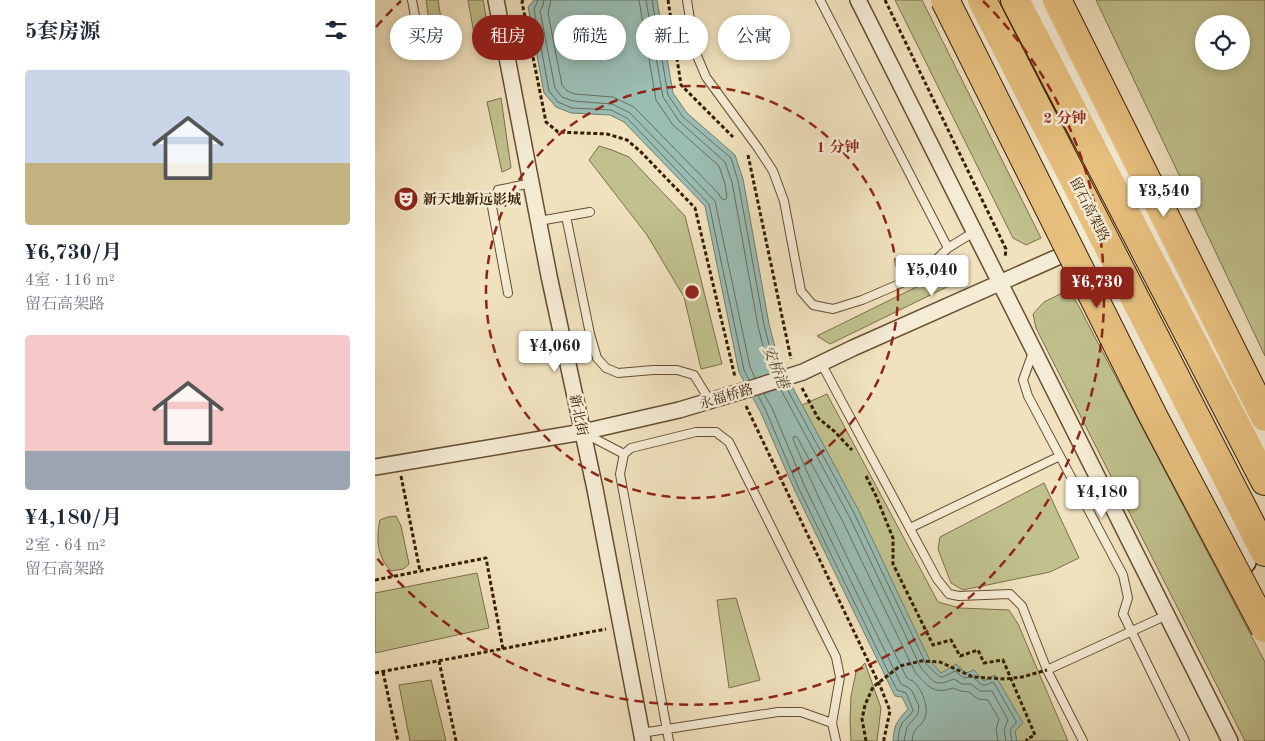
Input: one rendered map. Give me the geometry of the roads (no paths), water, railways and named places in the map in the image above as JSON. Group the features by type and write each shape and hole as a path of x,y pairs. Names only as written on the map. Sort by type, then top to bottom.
{"highway":[{"path":"945,0 1153,416 1265,628"},
{"name":"留石高架路","path":"983,0 1265,552"},
{"path":"1015,0 1265,480"},
{"path":"1057,0 1265,417"}],"main road":[{"path":"960,0 1265,601"},
{"path":"1036,0 1131,193 1265,450"}],"street":[{"name":"新北街","path":"497,0 549,276 595,488 642,737"},
{"path":"858,0 1230,741"},
{"name":"永福桥路","path":"375,467 583,432 710,401 791,375 821,363 1085,246"}],"lane":[{"path":"412,0 415,15"},
{"path":"687,0 695,51 706,77 773,171 784,201 801,291 813,305 833,309 862,300 904,282 927,269 948,248 974,232"},
{"path":"820,0 948,248"},
{"path":"508,293 492,207 498,190 531,183"},
{"path":"539,221 590,212"},
{"path":"567,216 590,334 597,358 606,368 618,373 677,370 694,375 710,401"},
{"path":"1034,350 1023,380 1028,396 1123,575 1128,598 1123,614 1185,741"},
{"path":"821,363 937,579 949,594 959,596 1010,594 1022,606 1047,670 1083,741"},
{"path":"583,432 624,454"},
{"path":"669,741 620,474 624,454 631,448 696,432 716,432 729,442 836,656 840,677 832,723 836,741"},
{"path":"910,528 1060,456"},
{"path":"1047,670 1167,615"},
{"path":"642,737 667,728 778,712 801,712 832,723"}],"water":[{"name":"安桥港","path":"534,0 657,0 660,15 636,15 636,60 667,60 673,93 687,113 735,155 743,179 769,324 779,362 859,511 930,661 941,673 956,664 966,673 974,670 984,681 995,675 1023,723 1015,731 1017,741 893,741 897,724 908,709 902,697 895,696 795,491 761,413 739,372 705,206 624,122 610,115 571,113 556,107 544,93 538,60 544,60 544,15 529,15 528,7"}],"place":[{"name":"新天地新远影城","path":"406,199"}]}
